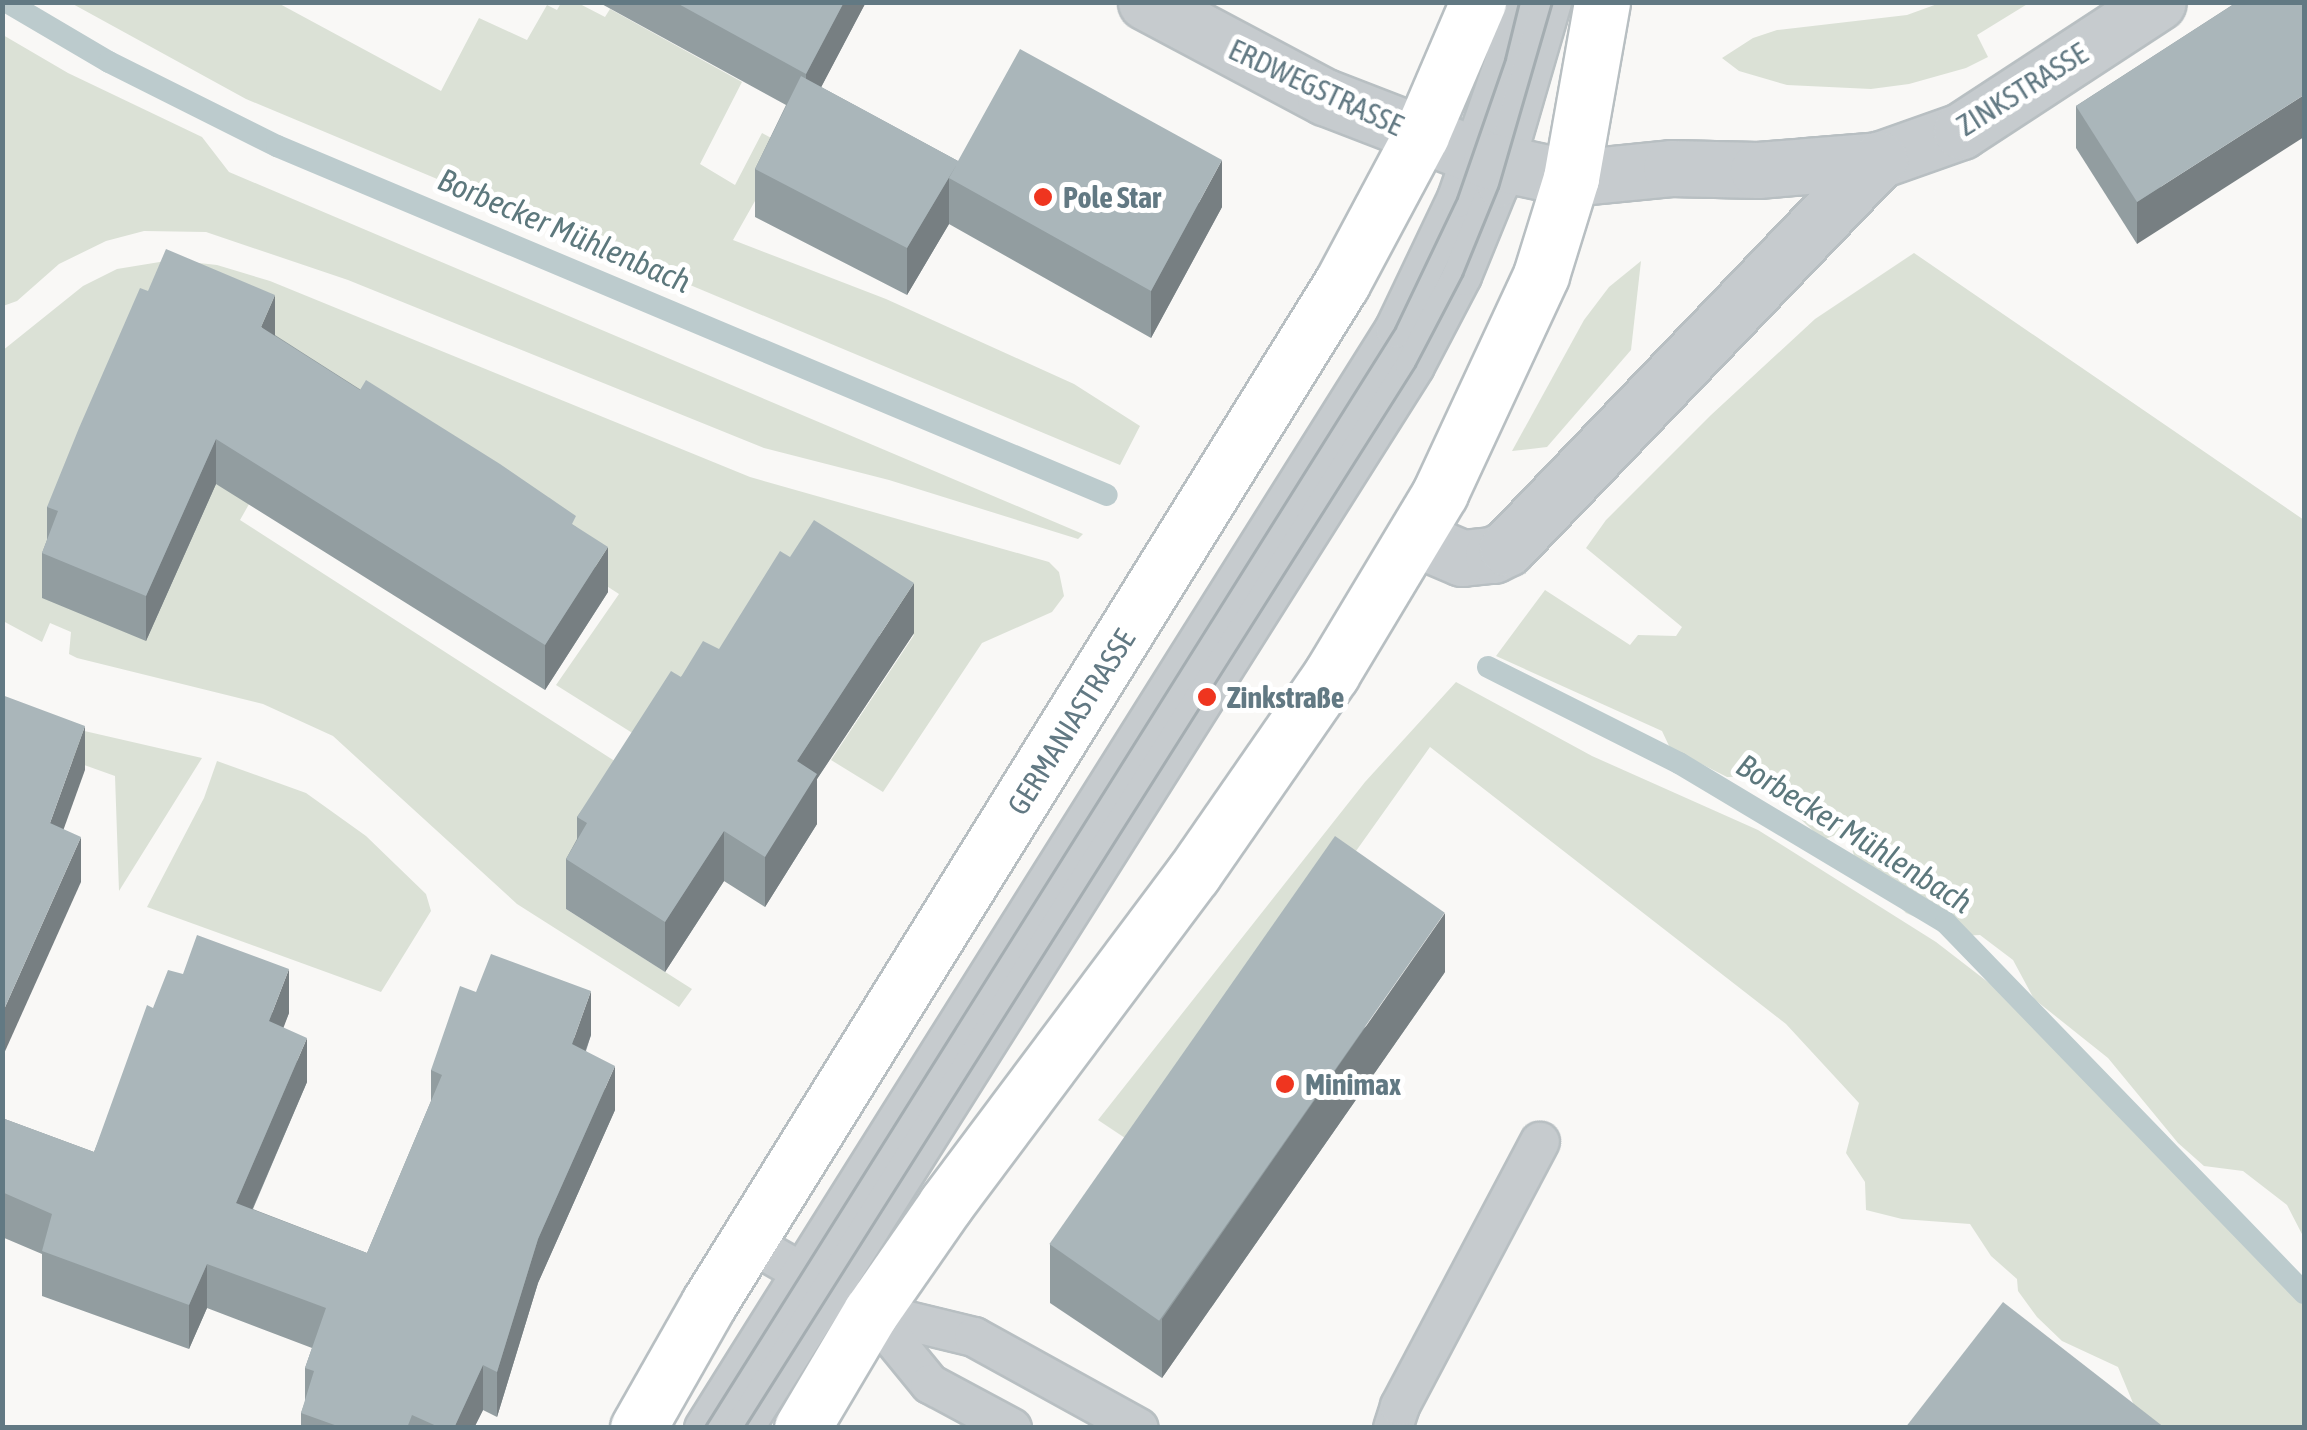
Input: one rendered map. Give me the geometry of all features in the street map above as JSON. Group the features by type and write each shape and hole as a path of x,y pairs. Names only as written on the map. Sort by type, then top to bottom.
{"main road":[{"name":"GERMANIASTRASSE","path":"638,1428 747,1241 1299,354 1421,135 1478,2"},
{"path":"802,1428 833,1290 946,1204 1193,874 1332,673 1414,538 1460,454 1541,276 1571,178 1602,2"}],"street":[{"name":"ERDWEGSTRASSE","path":"1146,2 1324,97 1490,160"},
{"name":"ZINKSTRASSE","path":"1490,160 1571,178 1671,168 1758,170 1879,160 1961,131 2158,2"},
{"name":"ZINKSTRASSE","path":"1414,538 1462,558 1493,556 1507,548 1879,160"}],"lane":[{"path":"744,1428 1397,396 1462,276 1490,160 1519,2"},
{"path":"1490,160 1552,2"},
{"path":"1393,1428 1400,1406 1540,1142"},
{"path":"747,1241 833,1290 974,1338 1139,1428"},
{"path":"704,1428 833,1290"},
{"path":"833,1290 930,1384 1012,1428"}],"shaded area":[{"path":"71,3 278,3 441,91 479,18 527,40 547,5 557,10 561,3 578,3 605,17 610,9 742,82 700,164 735,185 762,133 786,146 733,240 886,299 1074,384 1140,426 1120,465 246,99"},
{"path":"1940,3 2029,3 1977,35 1988,57 1966,68 1909,84 1871,89 1787,85 1739,71 1722,58 1753,38 1777,30 1907,15"},
{"path":"3,35 68,73 202,137 229,172 1083,534 1078,539 889,480 764,448 348,280 206,232 144,231 106,241 59,264 17,301 3,306"},
{"path":"1914,253 2304,520 2304,1238 2287,1205 2243,1171 2204,1166 2178,1143 2108,1058 2034,999 2013,960 1980,935 1958,936 1906,913 1856,862 1849,839 1840,833 1823,840 1793,812 1792,803 1749,777 1727,777 1670,748 1662,731 1496,656 1545,590 1630,645 1638,635 1676,636 1682,627 1586,548 1606,520 1711,415 1815,319"},
{"path":"172,260 217,265 270,281 750,477 1049,562 1059,572 1064,596 1052,612 982,643 883,792 831,760 914,635 790,561 661,751 556,685 619,594 311,395 240,520 638,776 566,909 692,989 679,1007 517,904 333,736 263,704 77,658 69,654 71,632 50,623 42,642 3,621 2,351 83,286 117,269"},
{"path":"1641,261 1631,350 1547,447 1512,451 1584,320 1609,287"},
{"path":"1456,682 1592,756 1758,830 1936,942 2006,996 2122,1113 2304,1278 2304,1427 2143,1427 2118,1367 2062,1341 2037,1317 2018,1291 2017,1279 1991,1256 1970,1224 1902,1219 1866,1210 1865,1182 1846,1153 1859,1103 1786,1024 1430,747 1329,889 1155,1158 1098,1120 1365,782"},
{"path":"67,727 202,758 119,891 115,776 3,736"},
{"path":"217,761 306,793 366,836 426,894 431,911 381,992 147,907 204,798"}],"building":[{"path":"675,2 844,2 806,74"},
{"path":"2237,2 2304,2 2304,95 2137,202 2076,106"},
{"path":"1020,49 1222,160 1151,291 949,178 957,164 907,248 755,169 801,76 958,161"},
{"path":"166,249 275,295 261,327 360,390 366,380 500,464 576,516 572,524 608,547 545,645 216,439 146,596 42,553 58,511 47,507 79,428 140,288 148,291"},
{"path":"814,520 914,583 797,761 817,774 765,857 724,831 665,922 566,859 587,823 577,817 671,671 681,677 703,641 719,649 780,551 790,557"},
{"path":"2,695 85,726 50,823 81,837 2,1014"},
{"name":"Minimax","path":"1335,836 1445,913 1159,1321 1049,1244"},
{"path":"197,935 289,969 269,1021 307,1038 236,1203 367,1253 442,1075 431,1070 460,986 476,992 491,954 591,991 572,1044 615,1066 538,1239 497,1372 483,1365 454,1428 441,1428 412,1415 407,1428 343,1428 301,1413 314,1371 305,1368 326,1308 207,1264 189,1305 42,1251 52,1214 2,1192 2,1118 94,1152 147,1005 153,1008 168,970 183,974"},
{"path":"2003,1302 2165,1428 1905,1428"}],"waterway":[{"name":"Borbecker Mühlenbach","path":"7,2 109,62 277,146 1107,495"},
{"name":"Borbecker Mühlenbach","path":"1488,667 1679,763 1946,923 2304,1293"}],"tram line":[{"path":"704,1428 1395,328 1457,198 1505,59 1519,2"},
{"path":"744,1428 1415,366 1462,276 1498,188 1552,2"}],"place":[{"name":"Pole Star","path":"1043,197"},
{"name":"Zinkstraße","path":"1207,697"},
{"name":"Minimax","path":"1285,1084"}]}
